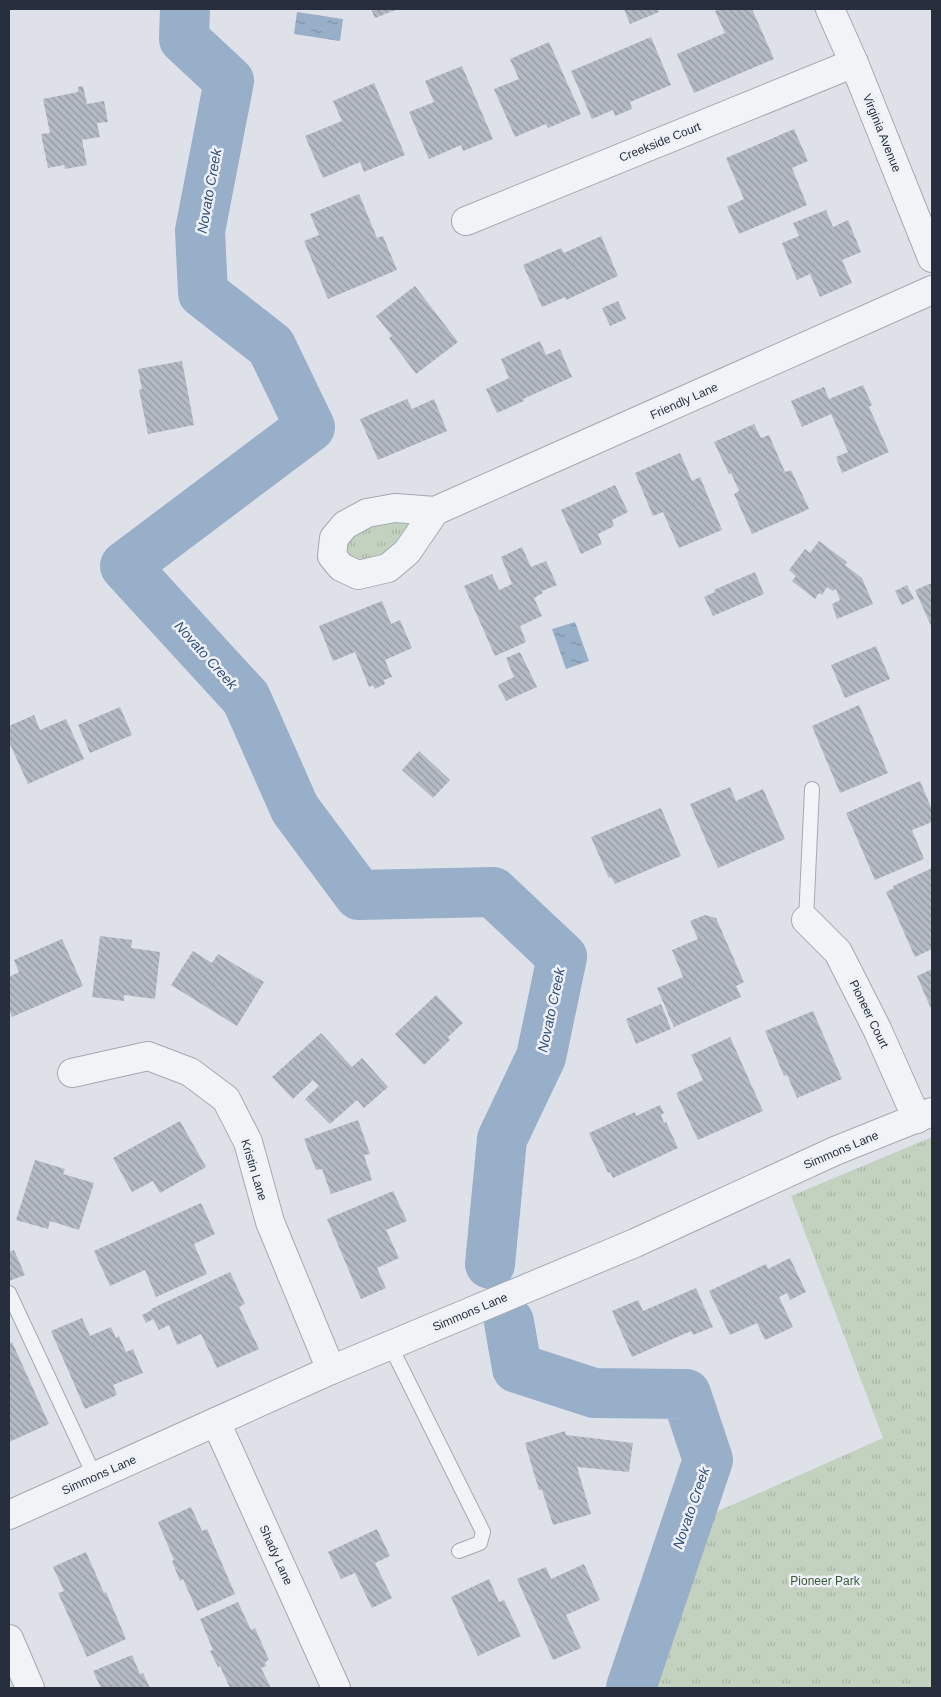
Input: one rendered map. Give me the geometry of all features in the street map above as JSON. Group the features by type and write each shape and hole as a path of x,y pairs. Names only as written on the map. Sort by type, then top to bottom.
{"street":[{"name":"Virginia Avenue","path":"830,9 854,63 932,258"},
{"name":"Creekside Court","path":"466,222 854,63"},
{"name":"Friendly Lane","path":"435,511 932,290"},
{"name":"Pioneer Court","path":"806,920 838,952 925,1115"},
{"name":"Kristin Lane","path":"72,1072 148,1056 190,1072 226,1098 248,1142 270,1222 331,1370"},
{"name":"Simmons Lane","path":"9,1515 331,1370 635,1243 834,1151 925,1115"},
{"name":"Shady Lane","path":"216,1422 336,1688"},
{"path":"9,1639 30,1688"}],"lane":[{"path":"806,920 812,789"},
{"path":"9,1293 95,1476"},
{"path":"390,1345 482,1532 480,1543 459,1551"}],"green space":[{"path":"419,520 390,551 367,564 350,560 343,549 356,525"},
{"name":"Pioneer Park","path":"932,1137 932,1688 652,1688 656,1676 642,1602 678,1529 883,1438 791,1196"}],"water":[{"path":"297,12 343,19 340,41 294,34"},
{"path":"575,622 589,661 566,669 552,629"}],"building":[{"path":"371,9 398,9 375,18"},
{"path":"624,9 657,9 659,12 630,24"},
{"path":"720,9 752,9 774,59 694,93 677,54 725,33 715,11"},
{"path":"651,37 671,85 630,102 632,109 615,116 613,110 592,119 571,71"},
{"path":"549,42 581,114 548,128 546,124 515,137 494,89 519,79 510,59"},
{"path":"462,66 493,139 463,151 461,145 429,159 409,112 434,102 425,81"},
{"path":"374,83 405,155 364,172 360,162 323,178 305,136 342,121 333,101"},
{"path":"83,86 87,104 104,101 108,122 97,123 100,137 82,140 87,165 65,169 64,165 48,168 41,134 50,133 43,99 78,92 78,87"},
{"path":"794,129 808,161 792,168 807,205 739,234 727,207 744,199 726,158"},
{"path":"359,194 377,238 383,236 397,270 328,299 304,241 319,235 310,214"},
{"path":"826,210 833,227 848,220 861,252 842,260 852,283 820,297 810,274 797,280 782,243 799,236 793,223"},
{"path":"601,236 618,276 566,300 565,297 542,307 523,265 561,248 564,253"},
{"path":"415,286 458,342 416,374 389,338 392,336 376,316"},
{"path":"618,301 626,319 610,326 602,308"},
{"path":"540,341 546,355 560,349 572,377 497,413 486,389 509,378 501,359"},
{"path":"182,361 194,425 148,434 139,390 142,389 138,369"},
{"path":"863,385 872,405 869,407 889,452 842,473 836,457 848,452 831,414 802,427 791,401 824,387 829,399"},
{"path":"407,399 412,409 434,399 447,431 378,460 360,419"},
{"path":"754,424 761,438 769,435 785,472 791,470 809,509 752,534 734,494 739,491 714,442"},
{"path":"680,453 692,481 700,477 722,530 679,548 663,512 653,516 635,473"},
{"path":"615,485 628,512 612,520 614,526 598,534 602,544 581,554 561,510"},
{"path":"819,541 847,562 845,565 862,578 873,604 837,619 832,604 840,600 836,589 833,591 827,587 822,595 819,593 815,599 792,581 796,576 789,570 805,549 810,553"},
{"path":"522,547 531,567 546,561 557,585 542,591 543,593 534,598 542,616 520,626 526,642 495,656 464,586 492,574 499,590 512,584 501,557"},
{"path":"755,572 764,594 713,616 704,597 715,592 714,590"},
{"path":"932,583 932,628 915,590"},
{"path":"907,585 914,599 902,605 895,591"},
{"path":"382,601 391,624 400,620 412,648 385,660 392,677 384,680 385,684 375,689 373,685 369,687 355,652 333,661 319,626"},
{"path":"876,646 890,679 845,698 831,665"},
{"path":"520,652 537,687 506,701 498,685 514,677 506,658"},
{"path":"859,705 888,773 840,793 812,726"},
{"path":"120,707 132,735 90,753 78,725"},
{"path":"34,715 40,730 66,719 84,759 28,784 9,742 9,726"},
{"path":"419,751 450,780 433,798 402,770"},
{"path":"920,781 932,810 932,822 912,830 924,859 875,880 846,813"},
{"path":"730,787 736,801 763,789 785,839 718,868 690,804"},
{"path":"661,808 681,856 615,884 611,877 609,878 591,837"},
{"path":"932,868 932,949 915,957 886,892 894,888 893,886"},
{"path":"705,915 716,918 744,982 736,986 741,997 674,1027 657,988 683,977 672,950 698,939 690,921"},
{"path":"100,936 132,940 131,948 160,952 155,999 124,995 124,1001 92,997"},
{"path":"62,939 83,986 12,1017 9,1009 9,977 19,972 14,960"},
{"path":"193,951 212,963 218,954 264,982 237,1026 171,985"},
{"path":"932,969 932,1011 917,976"},
{"path":"436,995 463,1023 448,1037 450,1040 424,1065 395,1034"},
{"path":"661,1004 671,1029 636,1044 626,1019"},
{"path":"813,1011 842,1079 797,1098 787,1075 784,1076 765,1031"},
{"path":"321,1033 352,1067 362,1058 388,1087 364,1108 357,1100 330,1124 305,1099 319,1086 313,1080 293,1099 272,1077"},
{"path":"730,1037 763,1111 698,1140 676,1093 703,1080 691,1055"},
{"path":"660,1105 664,1113 661,1115 664,1123 666,1122 678,1148 613,1178 610,1172 608,1173 589,1133 635,1112 636,1116"},
{"path":"358,1120 370,1154 364,1155 372,1180 331,1194 322,1169 316,1170 304,1139"},
{"path":"180,1121 206,1167 160,1193 153,1181 132,1192 113,1158"},
{"path":"35,1160 65,1169 63,1174 94,1183 79,1230 50,1221 48,1229 16,1220"},
{"path":"393,1191 407,1221 386,1230 399,1258 377,1268 386,1288 361,1299 327,1219"},
{"path":"201,1203 215,1234 194,1244 207,1274 156,1297 145,1270 110,1286 94,1251"},
{"path":"14,1250 25,1275 9,1281 9,1252"},
{"path":"790,1258 806,1292 790,1300 787,1293 779,1297 793,1327 765,1340 757,1323 730,1335 709,1291 766,1264 768,1269"},
{"path":"230,1272 245,1304 239,1307 259,1349 217,1368 201,1334 177,1345 169,1325 159,1330 153,1319 146,1323 142,1315 151,1309"},
{"path":"696,1288 713,1327 693,1335 691,1331 632,1357 612,1311 638,1300 643,1311"},
{"path":"82,1318 90,1336 111,1327 116,1338 119,1336 126,1352 133,1349 143,1373 113,1385 117,1395 85,1409 51,1331"},
{"path":"12,1342 49,1424 9,1442 9,1344"},
{"path":"565,1431 566,1435 633,1443 629,1472 577,1467 591,1514 553,1525 542,1490 539,1490 525,1443"},
{"path":"191,1507 202,1531 207,1529 235,1594 197,1611 183,1579 180,1581 172,1561 174,1560 158,1522"},
{"path":"377,1529 390,1556 375,1563 392,1598 372,1608 355,1573 341,1579 328,1552"},
{"path":"86,1552 126,1639 87,1657 58,1593 64,1591 53,1567"},
{"path":"584,1564 600,1600 566,1615 581,1648 553,1660 517,1579 546,1567 551,1579"},
{"path":"489,1579 499,1602 504,1600 521,1636 478,1656 451,1597"},
{"path":"238,1602 251,1630 255,1628 269,1660 265,1662 266,1666 261,1668 271,1688 230,1688 220,1666 218,1667 210,1651 213,1650 200,1619"},
{"path":"132,1655 140,1674 143,1673 150,1688 101,1688 93,1671"}],"waterway":[{"name":"Novato Creek","path":"185,9 184,39 229,81 200,231 203,293 271,346 310,427 125,566 246,698 295,809 359,895 493,892 562,957 541,1057 502,1139 490,1264"},
{"name":"Novato Creek","path":"509,1322 517,1368 594,1393 686,1394 708,1460 631,1688"}]}
